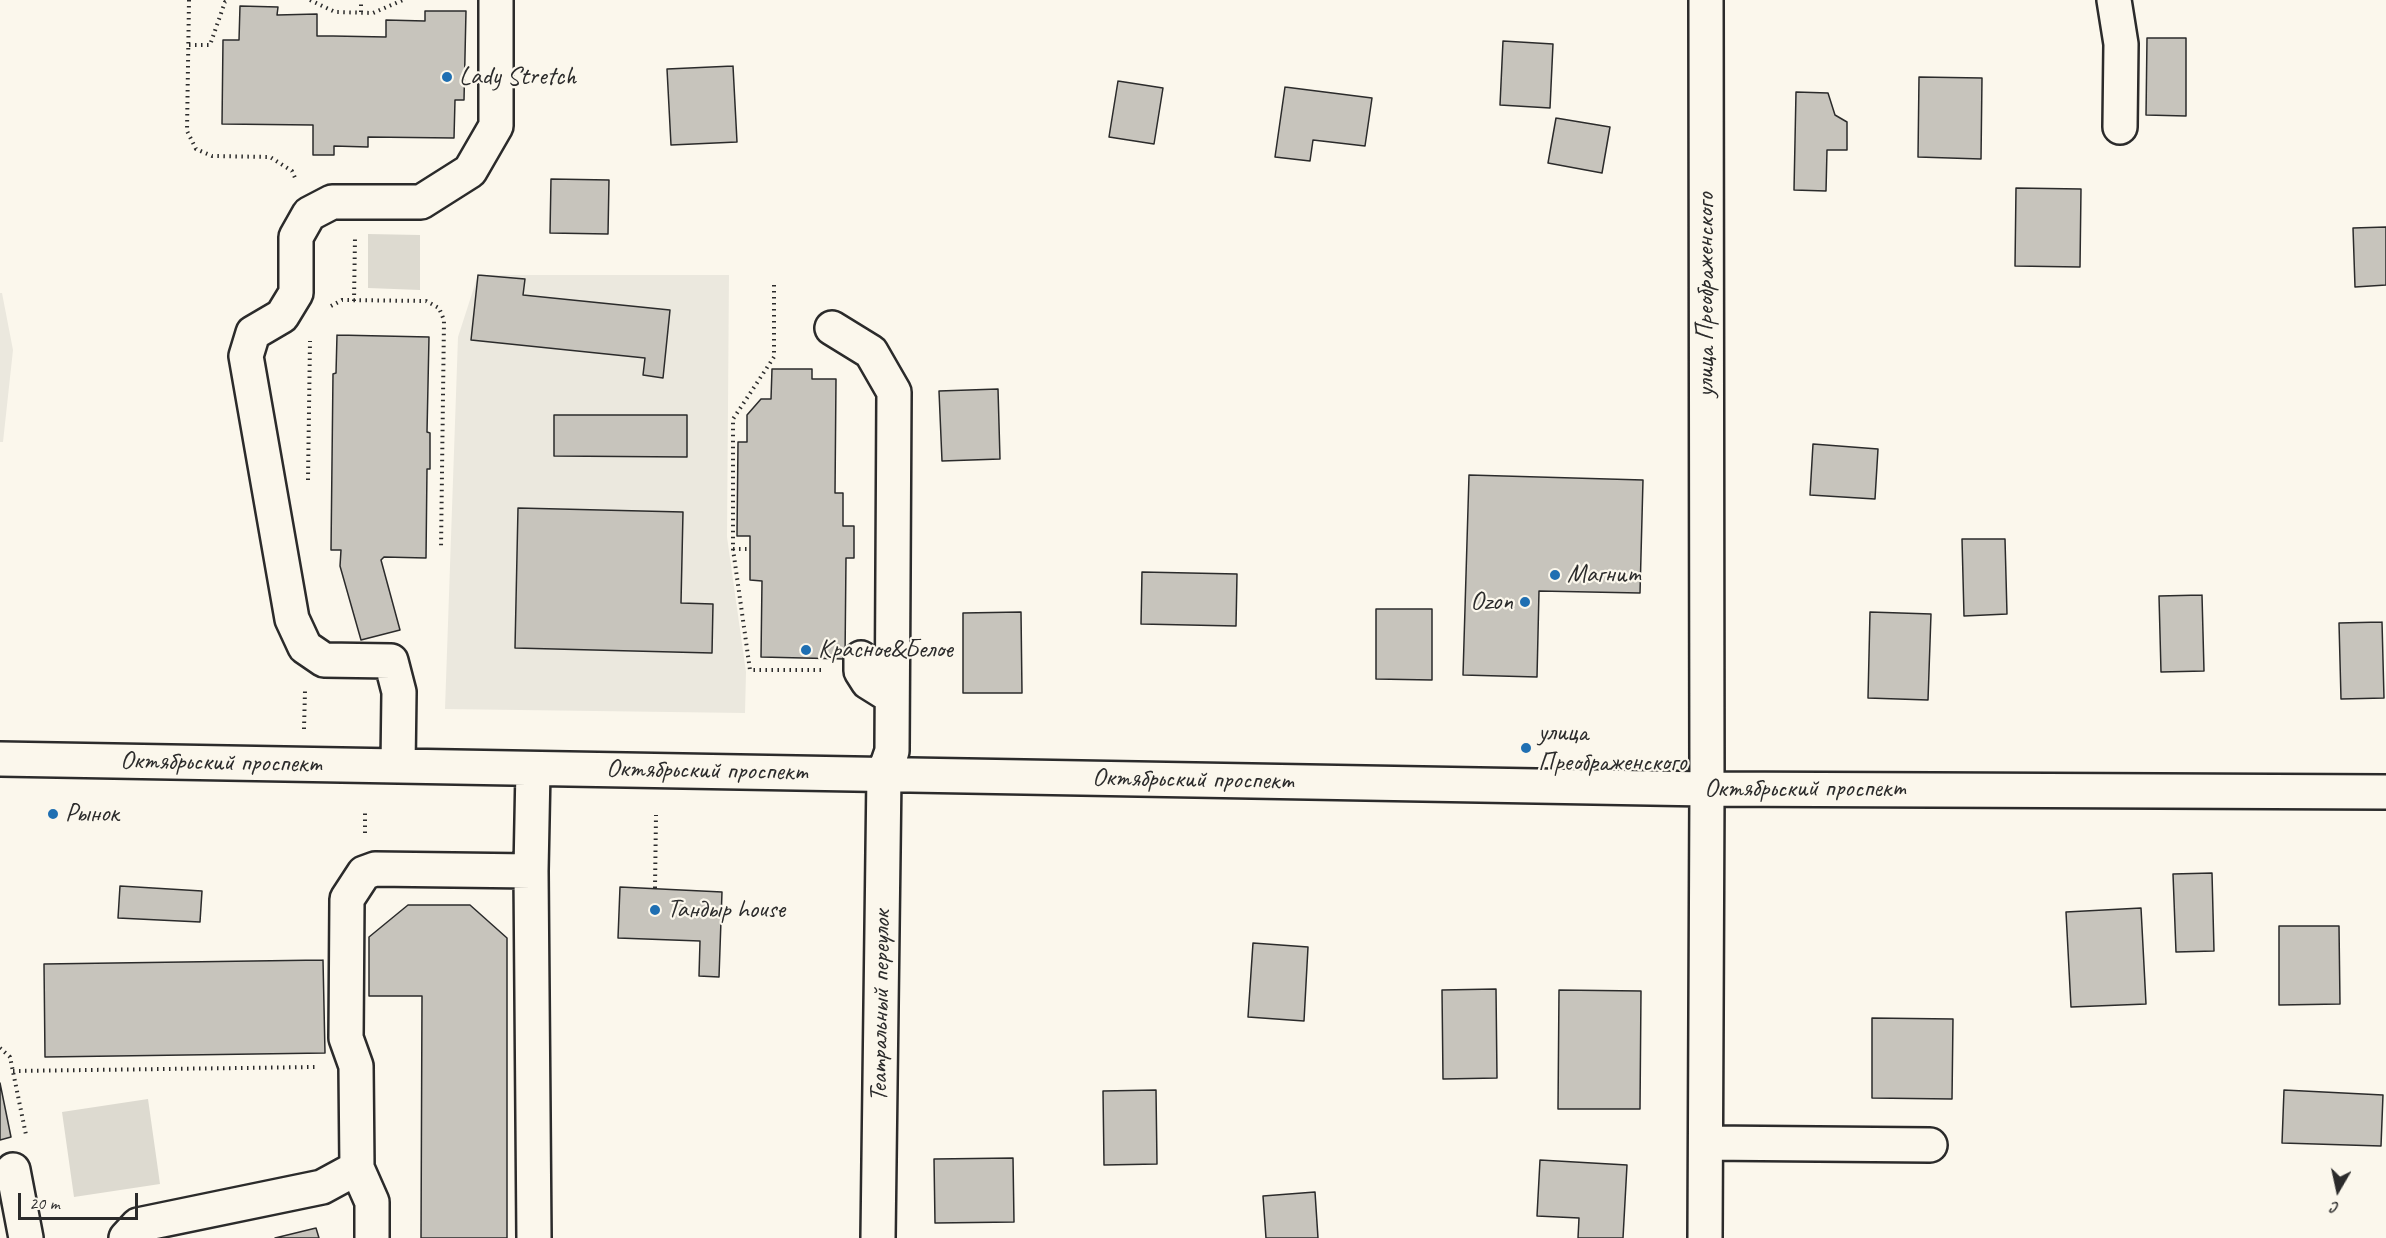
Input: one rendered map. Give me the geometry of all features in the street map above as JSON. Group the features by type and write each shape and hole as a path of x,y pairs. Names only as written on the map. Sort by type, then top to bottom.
{"street":[{"path":"398,766 399,692 391,661 324,660 305,647 292,620 246,356 253,333 282,316 296,293 296,237 309,214 332,202 421,202 470,171 496,126 496,0"},
{"name":"улица Преображенского","path":"1705,1238 1706,0"},
{"path":"2114,0 2121,44 2120,127"},
{"name":"Театральный переулок","path":"832,328 871,352 894,392 892,751 884,774 878,1238"},
{"path":"861,658 861,670 868,682 892,697"},
{"name":"Октябрьский проспект","path":"0,759 1707,789 2386,792"},
{"path":"533,769 531,871 534,1238"},
{"path":"372,1238 372,1202 357,1168 356,1066 346,1038 347,899 364,873 375,869 531,871"},
{"path":"1706,1143 1930,1145"},
{"path":"126,1238 138,1225 322,1187 357,1168"},
{"path":"13,1170 26,1238"}],"path":[{"path":"189,0 187,131 196,148 212,156 270,157 292,171 309,214"},
{"path":"189,45 210,45 225,2 229,0"},
{"path":"310,0 335,12 373,13 403,0"},
{"path":"361,0 361,12"},
{"path":"354,301 355,201"},
{"path":"750,670 733,549 733,419 774,357 774,285"},
{"path":"322,311 342,300 426,301 439,308 444,320 441,549"},
{"path":"308,483 310,330"},
{"path":"733,549 750,549"},
{"path":"304,732 305,647"},
{"path":"655,888 656,815"},
{"path":"0,1048 10,1057 26,1135 13,1170"},
{"path":"13,1071 356,1066"}],"shaded area":[{"path":"368,234 420,235 420,290 368,288"},
{"path":"478,275 729,275 727,537 746,672 745,713 445,709 458,337"},
{"path":"0,293 2,293 13,350 3,442 0,442"},
{"path":"148,1099 160,1184 74,1197 62,1112"}],"building":[{"path":"240,6 278,7 277,15 317,14 317,36 386,37 386,20 425,21 425,11 466,11 464,100 455,100 454,138 368,137 368,147 334,146 334,155 313,155 313,125 222,124 223,40 239,40"},
{"path":"2147,38 2186,38 2186,116 2146,115"},
{"path":"1503,41 1553,44 1550,108 1500,105"},
{"path":"733,66 737,142 671,145 667,69"},
{"path":"1919,77 1982,78 1981,159 1918,157"},
{"path":"1118,81 1163,88 1154,144 1109,137"},
{"path":"1285,87 1372,98 1365,146 1313,140 1310,161 1275,157"},
{"path":"1796,92 1828,93 1835,115 1847,122 1847,150 1827,150 1826,191 1794,190"},
{"path":"1556,118 1610,127 1602,173 1548,163"},
{"path":"551,179 609,180 608,234 550,233"},
{"path":"2016,188 2081,189 2080,267 2015,266"},
{"path":"2386,227 2386,285 2355,287 2353,228"},
{"path":"478,275 525,279 523,295 670,310 663,378 643,375 645,358 471,340"},
{"path":"337,335 429,337 427,432 430,433 430,469 427,469 426,558 384,557 381,560 400,630 361,640 340,566 341,550 331,550 333,374 336,373"},
{"path":"772,369 812,369 812,379 836,379 835,493 843,493 843,526 854,526 854,558 846,558 845,659 761,657 762,581 750,580 750,536 737,536 738,442 747,442 747,415 761,399 771,399"},
{"path":"998,389 1000,459 942,461 939,391"},
{"path":"554,415 687,415 687,457 554,456"},
{"path":"1813,444 1878,449 1875,499 1810,495"},
{"path":"1469,475 1643,480 1640,593 1539,591 1537,677 1463,675"},
{"path":"518,508 683,512 681,603 713,604 712,653 515,648"},
{"path":"1962,539 2005,539 2007,614 1964,616"},
{"path":"1142,572 1237,574 1236,626 1141,624"},
{"path":"2202,595 2204,671 2161,672 2159,596"},
{"path":"1376,609 1432,609 1432,680 1376,679"},
{"path":"1021,612 1022,693 963,693 963,613"},
{"path":"1870,612 1931,614 1928,700 1868,698"},
{"path":"2382,622 2384,698 2341,699 2339,623"},
{"path":"2212,873 2214,951 2176,952 2173,874"},
{"path":"120,886 202,891 200,922 118,918"},
{"path":"620,887 722,892 719,977 699,976 700,941 618,938"},
{"path":"408,905 470,905 507,938 507,1238 421,1238 422,996 369,996 369,937"},
{"path":"2141,908 2146,1004 2071,1007 2066,912"},
{"path":"2279,926 2339,926 2340,1004 2279,1005"},
{"path":"1253,943 1308,947 1304,1021 1248,1017"},
{"path":"323,960 325,1053 45,1057 44,964"},
{"path":"1496,989 1497,1078 1443,1079 1442,990"},
{"path":"1559,990 1641,991 1640,1109 1558,1109"},
{"path":"1872,1018 1953,1019 1952,1099 1872,1098"},
{"path":"0,1083 11,1137 0,1140"},
{"path":"1156,1090 1157,1164 1104,1165 1103,1091"},
{"path":"2284,1090 2383,1095 2381,1146 2282,1143"},
{"path":"1013,1158 1014,1222 935,1223 934,1159"},
{"path":"1540,1160 1627,1165 1623,1238 1578,1238 1579,1218 1537,1216"},
{"path":"1315,1192 1318,1238 1266,1238 1263,1196"},
{"path":"316,1228 319,1238 275,1238"}],"place":[{"name":"Lady Stretch","path":"447,77"},
{"name":"Магнит","path":"1555,575"},
{"name":"Ozon","path":"1525,602"},
{"name":"Красное&Белое","path":"806,650"},
{"name":"улица Преображенского","path":"1526,748"},
{"name":"Рынок","path":"53,814"},
{"name":"Тандыр house","path":"655,910"}]}
